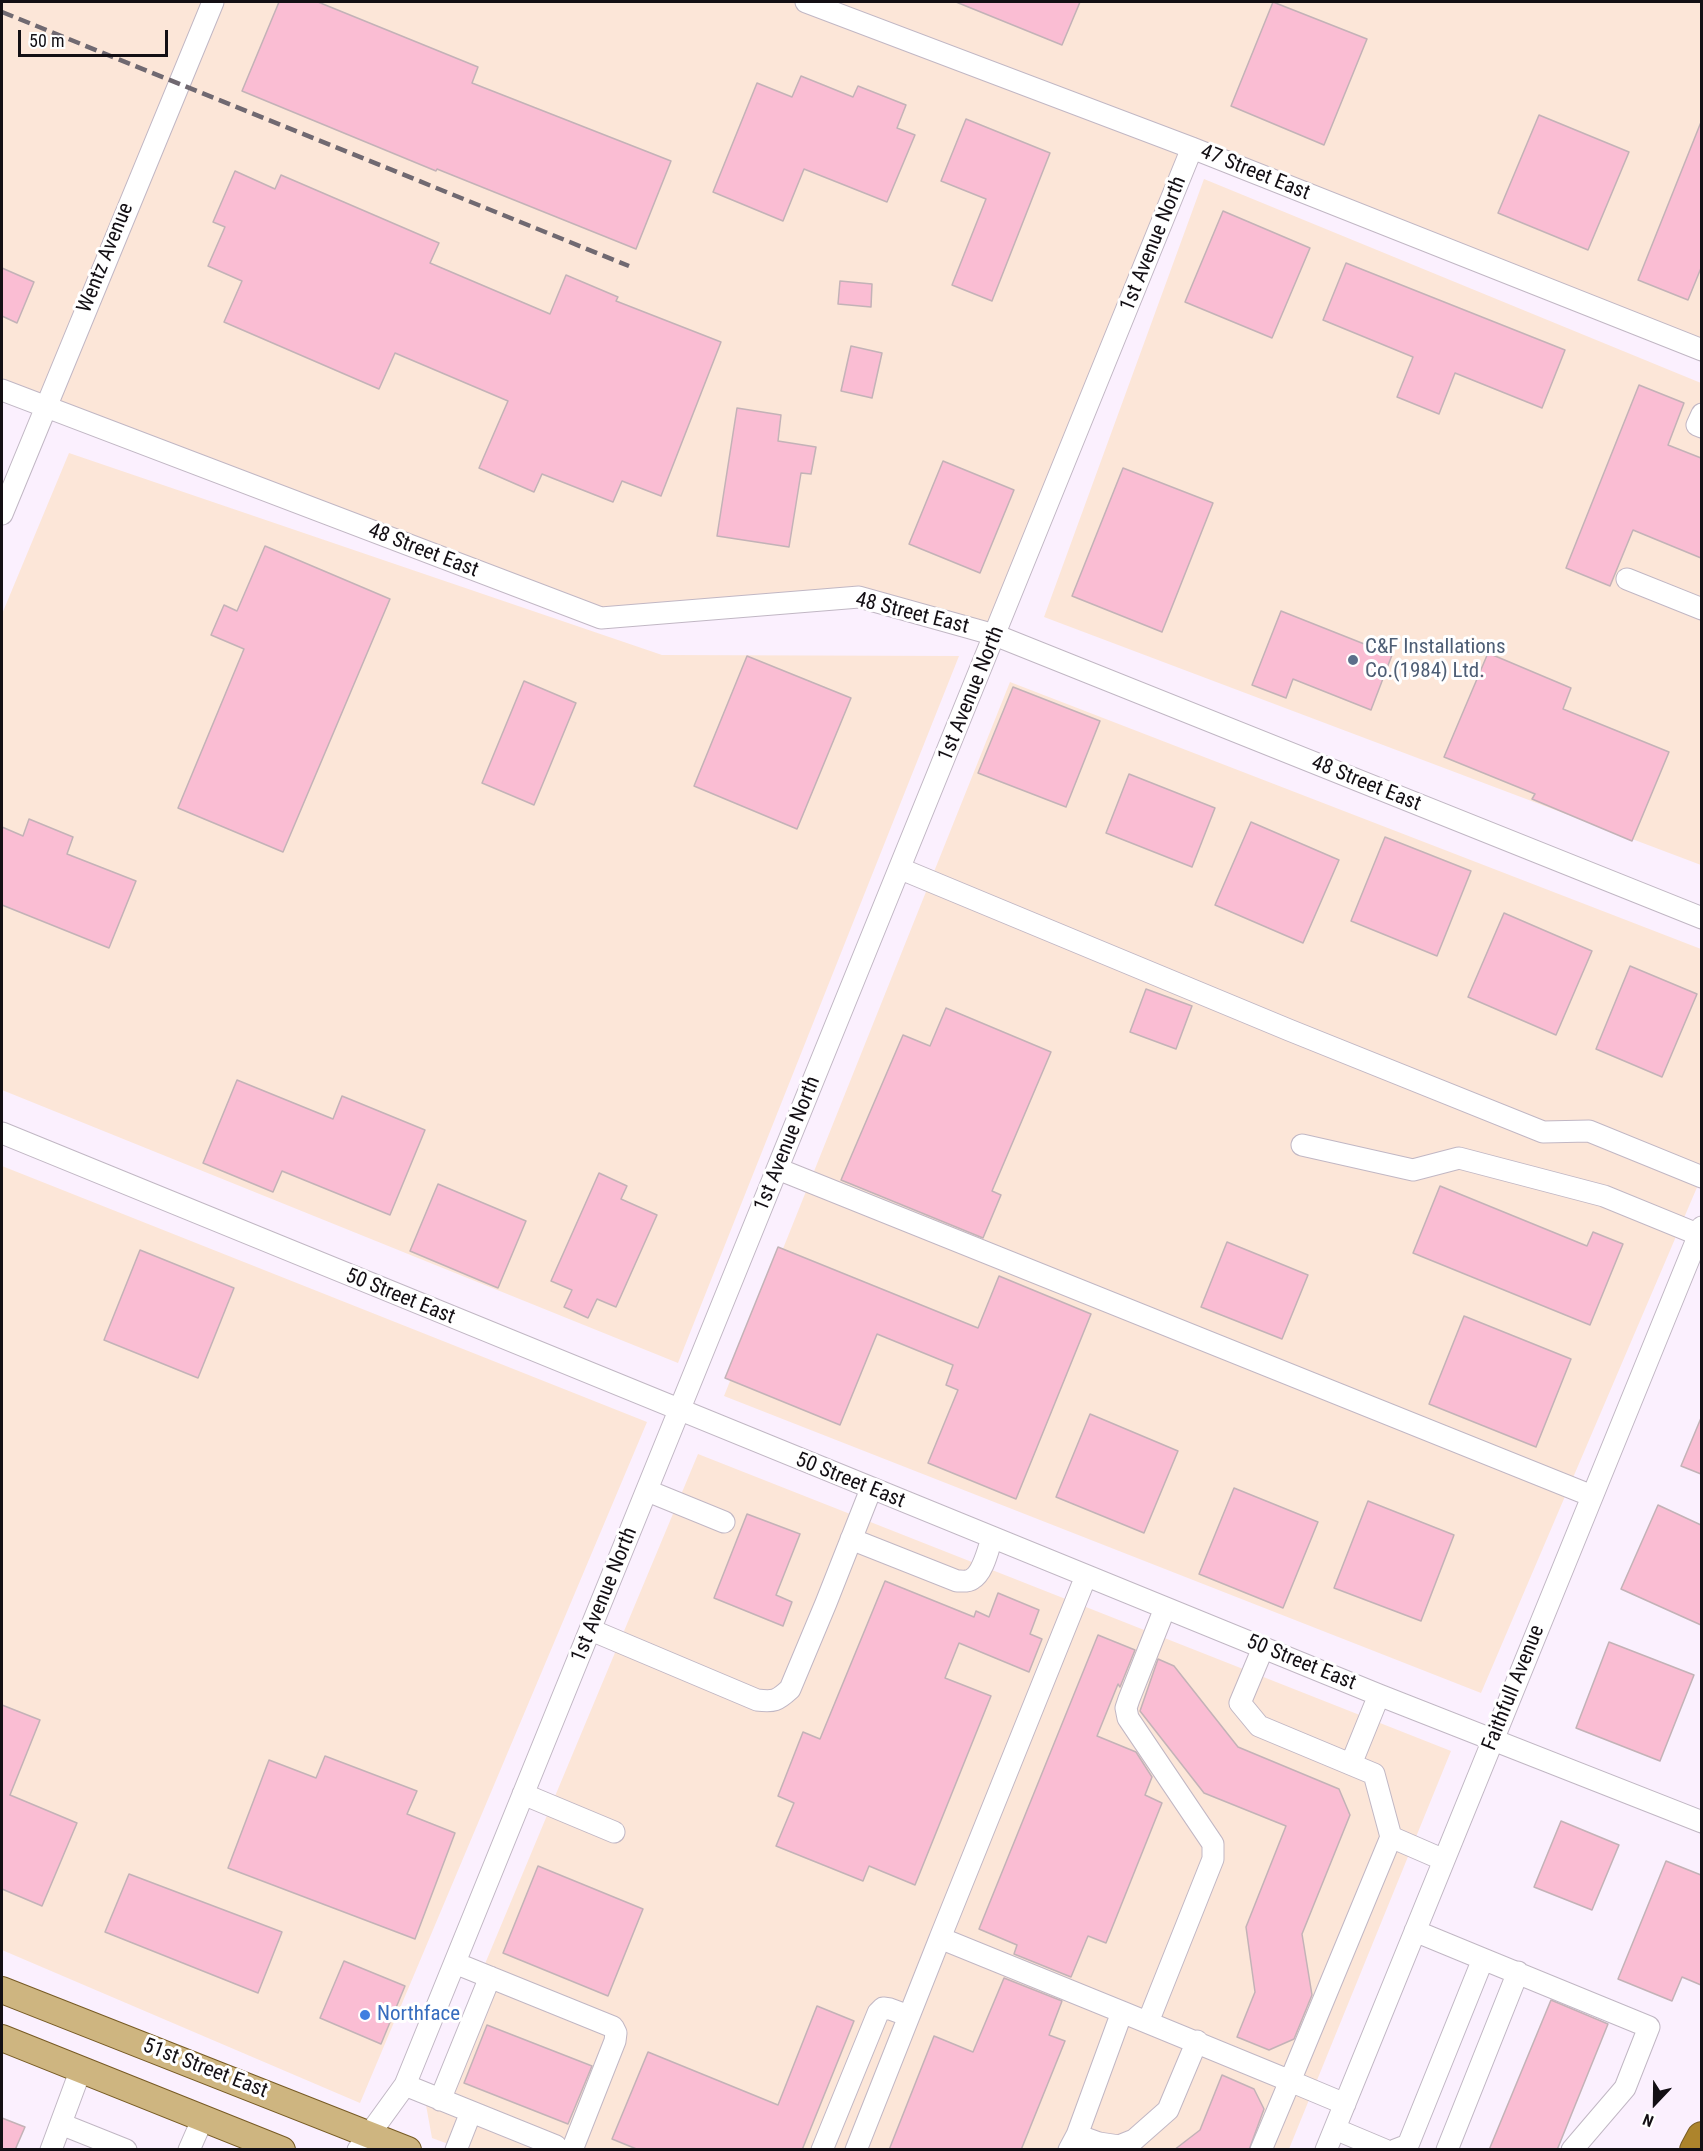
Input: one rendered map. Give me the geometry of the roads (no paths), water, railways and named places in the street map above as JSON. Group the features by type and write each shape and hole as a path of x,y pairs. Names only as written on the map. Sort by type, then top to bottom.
{"highway":[{"path":"1695,2150 1701,2137"}],"main road":[{"name":"51st Street East","path":"2,1990 364,2142 408,2150"},
{"path":"2,2038 282,2150"}],"street":[{"name":"Wentz Avenue","path":"2,514 213,2"},
{"name":"47 Street East","path":"806,2 1192,148 1701,350"},
{"name":"1st Avenue North","path":"364,2142 405,2085 1192,148"},
{"name":"48 Street East","path":"2,390 601,618 859,597 996,635 1701,918"},
{"path":"1701,414 1696,425 1701,427"},
{"path":"1627,579 1701,609"},
{"path":"901,869 1300,1035 1543,1132 1589,1131 1701,1177"},
{"name":"50 Street East","path":"2,1133 680,1412 1493,1741 1701,1822"},
{"path":"1302,1145 1413,1170 1459,1158 1604,1196 1700,1233"},
{"path":"778,1169 1592,1496"},
{"name":"Faithfull Avenue","path":"1326,2150 1700,1233"},
{"path":"591,1630 757,1700 772,1702 782,1697 790,1689 871,1489"},
{"path":"648,1491 724,1522"},
{"path":"851,1539 957,1581 966,1581 973,1579 979,1571 992,1538"},
{"path":"856,2150 1086,1576"},
{"path":"1148,2022 1213,1859 1213,1844 1128,1718 1126,1708 1165,1608"},
{"path":"1261,2150 1391,1837 1374,1774 1259,1726 1240,1703 1263,1648"},
{"path":"1351,1764 1379,1695"},
{"path":"523,1794 614,1832"},
{"path":"1391,1837 1444,1860"},
{"path":"1415,1931 1649,2027 1625,2088 1572,2150"},
{"path":"940,1938 1197,2041 1345,2104"},
{"path":"1407,2148 1483,1959"},
{"path":"405,2085 561,2149 574,2145 615,2041 616,2033 613,2027 455,1963"},
{"path":"1447,2150 1518,1972"},
{"path":"440,2100 490,1977"},
{"path":"822,2150 878,2013 883,2008 890,2008 909,2016"},
{"path":"1122,2012 1073,2142 1119,2145 1134,2140 1168,2110 1197,2041"},
{"path":"51,2150 81,2069"},
{"path":"456,2150 471,2112"},
{"path":"189,2150 203,2118"},
{"path":"61,2124 126,2150"},
{"path":"1335,2129 1385,2150"}],"railway":[{"path":"2,12 629,266"}],"place":[{"name":"C&F Installations Co.(1984) Ltd.","path":"1353,660"},
{"name":"Northface","path":"365,2015"}]}
